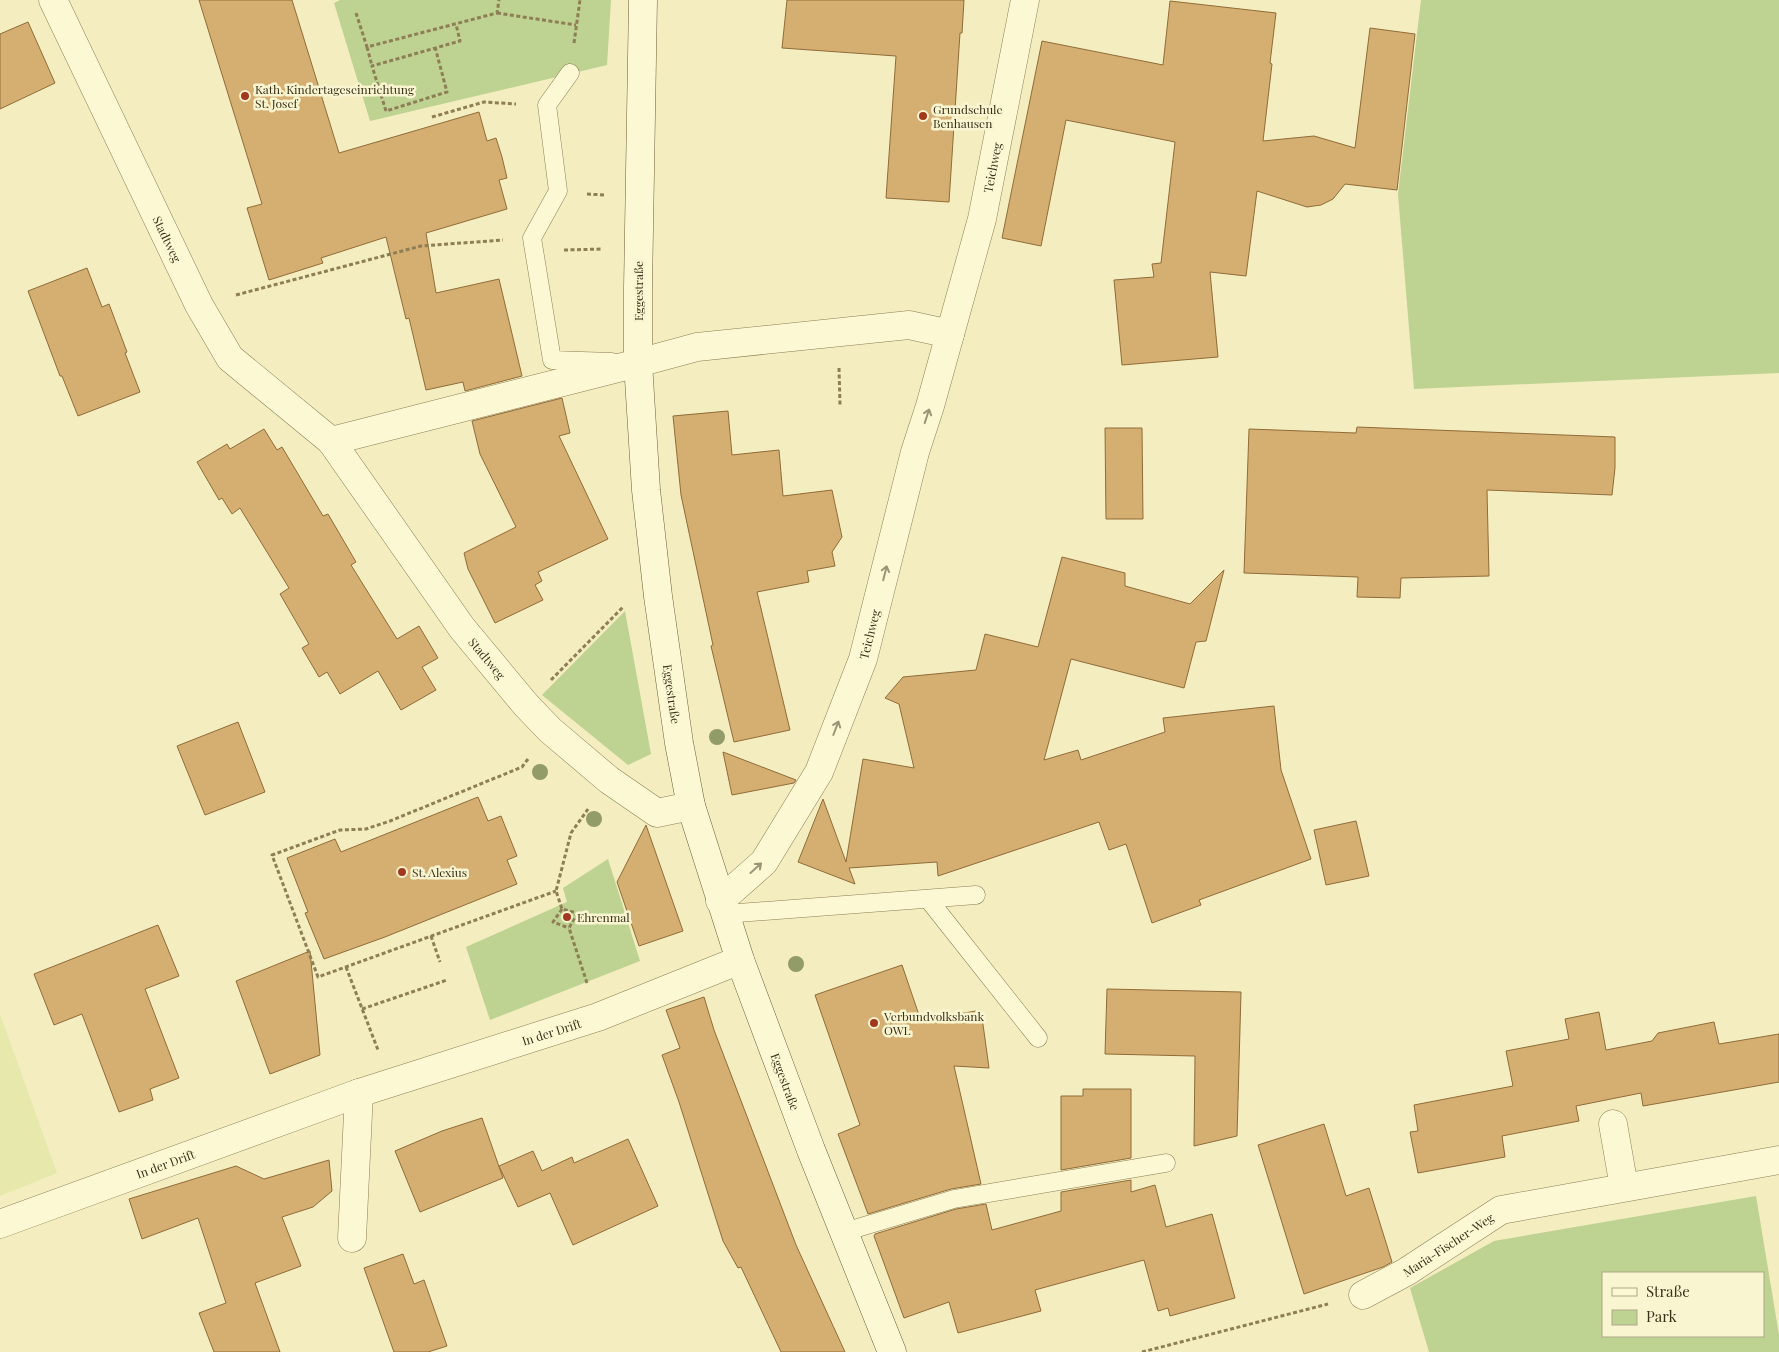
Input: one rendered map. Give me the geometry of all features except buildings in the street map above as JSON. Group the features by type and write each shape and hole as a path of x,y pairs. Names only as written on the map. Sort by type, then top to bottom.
{"street":[{"name":"Stadtweg","path":"53,0 199,305 230,358 331,441 462,628 526,705 550,730 609,780 657,813 691,806"},
{"name":"Eggestraße","path":"643,0 638,363 646,490 658,596 679,743 691,806 740,960 892,1352"},
{"name":"Teichweg","path":"722,908 764,862 819,772 863,659 915,452 930,406 982,220 1024,0"},
{"path":"331,441 697,347 909,325 950,334"},
{"name":"In der Drift","path":"0,1224 360,1093 598,1017 740,960"},
{"path":"352,1238 360,1093"},
{"path":"1613,1124 1624,1187"},
{"name":"Maria-Fischer-Weg","path":"1362,1294 1406,1272 1501,1210 1779,1160"}],"lane":[{"path":"570,74 547,105 558,191 533,247 552,360 638,363"},
{"path":"722,908 928,899 976,895"},
{"path":"928,899 1038,1038"},
{"path":"844,1232 954,1199 1166,1163"}],"path":[{"path":"497,13 499,0"},
{"path":"570,74 580,0"},
{"path":"356,13 386,111 447,92 435,48"},
{"path":"366,48 497,13 576,25"},
{"path":"372,66 460,41 456,24"},
{"path":"432,117 484,102 547,105"},
{"path":"587,194 597,194"},
{"path":"199,305 421,246 533,247 558,250 603,249"},
{"path":"526,705 621,608 634,602 658,596"},
{"path":"550,730 522,767 390,821 366,829 340,830 272,855 318,977 556,891"},
{"path":"562,909 556,891 571,833 609,780"},
{"path":"562,909 577,913 569,928 598,1017"},
{"path":"562,909 553,922 569,928"},
{"path":"431,936 440,962"},
{"path":"346,967 374,1040"},
{"path":"362,1009 447,980"},
{"path":"1142,1352 1362,1294"}],"green space":[{"path":"340,0 611,0 607,65 370,121 334,3"},
{"path":"1421,0 1779,0 1779,373 1414,389 1398,194"},
{"path":"625,611 651,754 628,765 542,695"},
{"path":"608,859 640,961 490,1020 466,947 567,902 563,888"},
{"path":"0,1014 57,1173 0,1196"},
{"path":"1756,1196 1779,1335 1779,1352 1429,1352 1410,1288 1494,1241"}],"place":[{"name":"Kath. Kindertageseinrichtung St. Josef","path":"245,96"},
{"name":"Grundschule Benhausen","path":"923,116"},
{"name":"St. Alexius","path":"402,872"},
{"name":"Ehrenmal","path":"567,917"},
{"name":"Verbundvolksbank OWL","path":"874,1023"}]}
